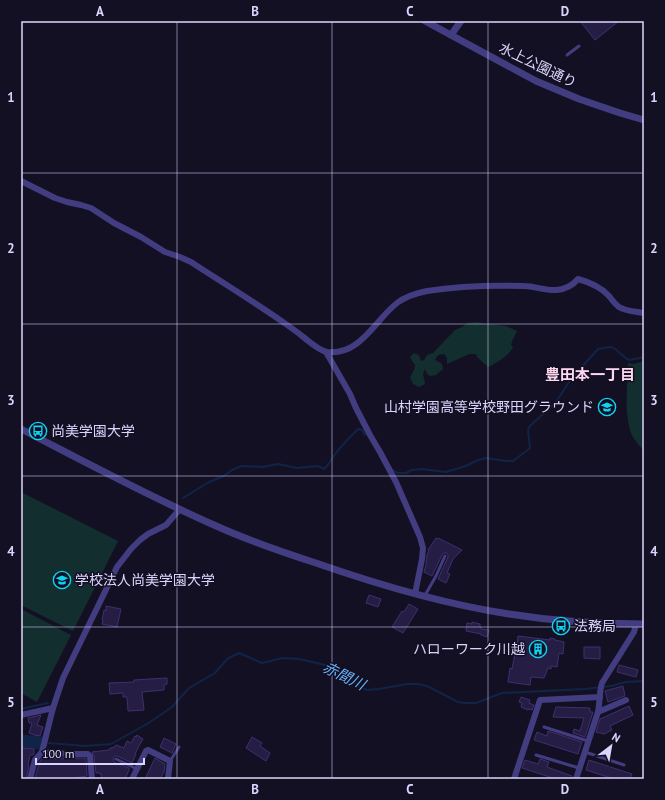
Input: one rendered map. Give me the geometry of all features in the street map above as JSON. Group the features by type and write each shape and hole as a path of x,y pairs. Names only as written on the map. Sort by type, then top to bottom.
{"street":[{"name":"水上公園通り","path":"425,21 536,81 612,111 644,120"},
{"path":"451,35 461,21"},
{"path":"21,181 55,198 91,208 165,252 191,262 257,304 312,344 326,352 343,350 352,347 361,341 397,303 406,297 440,290 483,286 522,286 555,290 571,285 578,279 602,290 620,308 644,313"},
{"path":"326,352 350,394 370,435 396,482 420,537 423,548 415,594"},
{"path":"21,429 214,525 262,544 355,576 424,597 508,614 571,621 644,624"},
{"path":"30,779 36,760 42,752 53,708 63,678 117,567 140,540 166,525 180,509"},
{"path":"578,778 579,768 598,712 602,683 634,632 636,624"},
{"path":"514,779 540,700 600,694"},
{"path":"598,712 626,700"},
{"path":"21,715 53,708"},
{"path":"132,779 146,751 148,750 170,761 168,779"},
{"path":"42,752 88,754 90,756 92,779"}],"lane":[{"path":"567,55 579,46"},
{"path":"424,597 445,556"},
{"path":"544,727 588,741"},
{"path":"170,761 179,747"},
{"path":"585,752 624,765"},
{"path":"536,755 579,768"},
{"path":"116,759 137,769"}],"green space":[{"path":"475,322 506,326 517,331 511,345 513,347 509,353 488,367 477,357 476,354 469,354 447,364 447,358 444,354 438,355 435,360 442,364 443,369 436,375 430,376 427,374 425,369 423,374 425,384 419,387 413,384 410,377 415,365 410,357 414,353 419,355 421,361 424,360 427,355 433,353 455,330 468,323"},
{"path":"644,361 644,451 631,433 628,422 627,405 628,363 634,364"},
{"path":"21,492 118,541 73,631 21,605"},
{"path":"21,609 71,635 37,702 21,693"}],"building":[{"path":"580,21 619,21 595,40"},
{"path":"436,538 462,550 453,559 447,573 450,574 446,583 438,579 448,557 447,553 442,555 432,576 424,572 428,550"},
{"path":"369,595 381,599 378,607 366,603"},
{"path":"409,604 418,609 403,633 392,627 402,611 404,612"},
{"path":"106,606 121,609 117,627 102,624"},
{"path":"472,622 480,624 481,629 489,630 487,637 481,634 466,631 467,623 472,624"},
{"name":"ハローワーク川越","path":"518,636 550,640 550,638 564,642 563,654 559,653 557,667 551,666 551,669 548,668 544,678 531,677 530,685 508,682 510,668 512,669 515,653 511,652 513,644 517,645"},
{"path":"584,647 600,647 600,659 584,658"},
{"path":"619,665 638,670 636,677 617,672"},
{"path":"167,678 167,684 164,685 164,690 142,692 144,710 128,711 127,697 123,697 123,693 110,694 109,683"},
{"path":"623,686 625,696 608,702 605,691"},
{"path":"521,697 530,700 529,703 534,705 532,710 521,707 522,703 519,702"},
{"path":"629,706 633,715 610,726 612,730 604,734 596,732 600,719"},
{"path":"556,707 590,708 590,712 593,712 585,737 573,733 574,729 580,731 584,718 553,717"},
{"path":"41,715 37,725 43,727 40,736 29,733 32,723 29,723 28,718"},
{"path":"548,731 582,742 578,754 534,740 537,732 547,736"},
{"path":"137,735 143,739 132,763 117,756 113,758 114,762 129,768 125,779 102,779 100,773 96,773 94,756 92,752 109,750 116,745 124,748 127,741 131,743"},
{"path":"252,737 262,743 260,746 270,753 266,761 246,748"},
{"path":"164,738 176,744 172,753 160,747"},
{"path":"21,748 34,749 34,754 30,755 26,779 21,779"},
{"path":"43,757 56,759 86,758 87,776 74,779 35,778 40,761"},
{"path":"155,758 165,764 164,772 160,779 145,779"},
{"path":"540,759 549,762 547,767 572,776 572,779 556,779 522,768 525,760 538,764"},
{"path":"589,760 632,774 630,779 614,779 586,770"}],"waterway":[{"path":"393,470 398,473 406,473 412,470 422,469 446,472 486,458 513,461 530,448 529,427 556,402 571,379 598,349 610,347 614,348 630,360 644,357"},
{"path":"183,498 209,482 224,476 241,466 263,467 278,464 297,468 318,466 324,469 341,447 358,429 362,430 365,435"},
{"name":"赤間川","path":"49,743 85,746 111,744 147,724 172,707 189,688 215,673 227,659 239,653 262,663 283,658 299,659 335,668 347,674 360,687 367,690 407,684 418,684 427,686 458,702 465,703 476,703 502,693 585,689 611,686 626,682 644,681"},
{"path":"21,709 48,703"},
{"name":"赤間川","path":"21,741 41,743"}],"place":[{"name":"山村学園高等学校野田グラウンド","path":"607,407"},
{"name":"尚美学園大学","path":"38,431"},
{"name":"学校法人尚美学園大学","path":"62,580"},
{"name":"法務局","path":"561,626"},
{"name":"ハローワーク川越","path":"538,649"}],"district":[{"name":"豊田本一丁目","path":"590,375"}]}
